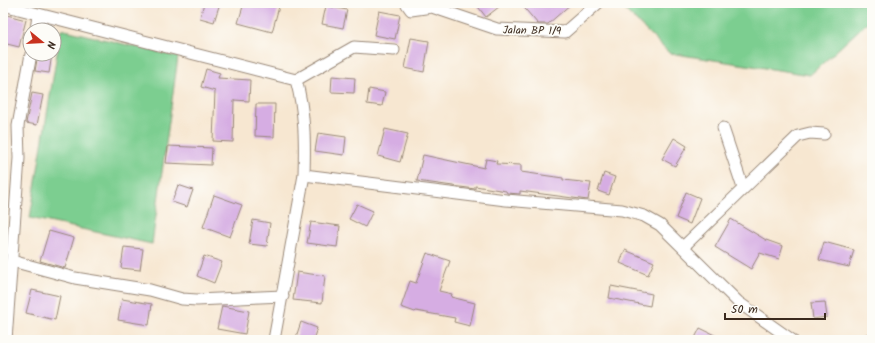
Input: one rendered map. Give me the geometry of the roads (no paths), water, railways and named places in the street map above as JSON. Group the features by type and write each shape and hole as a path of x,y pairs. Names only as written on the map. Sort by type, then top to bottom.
{"street":[{"name":"Jalan BP 1/9","path":"408,6 434,5 496,29 565,32 598,3"},
{"path":"3,5 296,80 354,47 394,50"},
{"path":"37,22 38,15"},
{"path":"6,340 19,158 18,126 30,62"},
{"path":"274,340 304,175 303,105 296,80"},
{"path":"723,128 743,188"},
{"path":"683,246 798,136 810,133 824,134"},
{"path":"304,175 506,200 622,210 644,216 660,225 683,246 738,302 792,340"},
{"path":"12,261 75,278 150,290 182,299 197,300 283,296"},
{"path":"867,340 872,339"}]}
